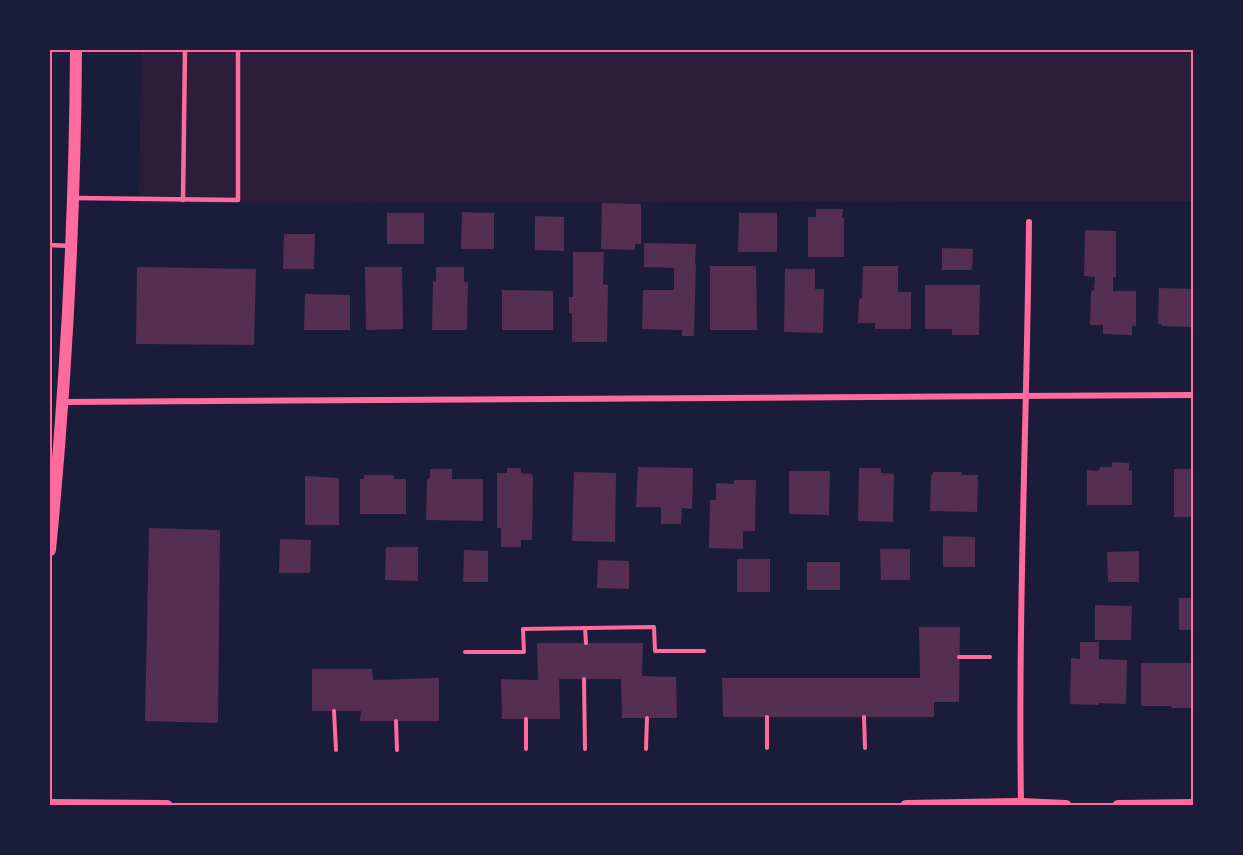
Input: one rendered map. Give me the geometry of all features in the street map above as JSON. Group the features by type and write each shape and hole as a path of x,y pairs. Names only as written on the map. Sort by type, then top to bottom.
{"main road":[{"path":"50,550 62,402 76,107 76,50"},
{"path":"906,806 1021,804 1066,806"},
{"path":"50,805 167,806"},
{"path":"1118,806 1194,805"}],"street":[{"path":"1021,804 1021,646 1029,222"},
{"path":"62,402 1194,395"}],"lane":[{"path":"183,200 185,50"},
{"path":"72,198 238,200 238,50"},
{"path":"50,245 70,246"}],"path":[{"path":"465,652 524,652 523,629 654,627 655,651 704,651"},
{"path":"585,628 586,643"},
{"path":"959,657 990,657"},
{"path":"584,679 585,749"},
{"path":"334,711 336,750"},
{"path":"767,717 767,748"},
{"path":"864,717 865,748"},
{"path":"646,749 647,718"},
{"path":"526,719 526,750"},
{"path":"396,721 397,750"}],"shaded area":[{"path":"141,50 1193,50 1193,201 139,204"}],"building":[{"path":"602,203 641,204 641,244 635,244 635,250 601,249"},
{"path":"816,209 843,209 844,257 808,257 808,217 816,217"},
{"path":"462,212 494,213 494,249 461,249"},
{"path":"387,213 424,213 424,244 387,244"},
{"path":"739,213 777,213 777,252 738,252"},
{"path":"535,216 564,217 564,251 535,250"},
{"path":"1085,230 1116,231 1116,277 1113,277 1113,291 1136,291 1136,326 1132,326 1132,335 1103,334 1103,325 1090,325 1091,291 1094,290 1095,277 1084,276"},
{"path":"284,234 315,234 314,269 283,269"},
{"path":"644,243 696,244 694,336 682,336 682,330 642,329 643,290 674,290 674,268 644,267"},
{"path":"942,248 973,249 972,270 942,270"},
{"path":"573,252 604,252 603,284 608,285 607,342 572,342 572,313 569,313 569,297 573,297"},
{"path":"710,266 756,266 757,330 710,330"},
{"path":"863,266 898,266 898,292 911,292 911,329 875,329 875,323 858,323 859,299 862,298"},
{"path":"137,267 256,269 254,345 136,344"},
{"path":"365,267 402,267 403,329 366,330"},
{"path":"436,267 464,267 464,282 468,282 467,330 432,330 433,282 436,281"},
{"path":"785,269 815,269 815,289 824,289 823,333 784,332"},
{"path":"925,285 980,285 979,335 952,335 952,329 925,329"},
{"path":"1159,288 1194,289 1194,324 1191,324 1191,327 1158,324"},
{"path":"502,290 553,291 553,330 502,330"},
{"path":"305,294 350,295 350,330 304,330"},
{"path":"1112,462 1129,463 1129,471 1132,471 1132,505 1087,505 1087,470 1099,471 1100,467 1112,467"},
{"path":"638,467 693,468 692,509 682,508 681,524 661,524 661,507 636,507"},
{"path":"507,468 521,468 521,473 532,474 533,477 532,540 521,540 521,547 501,547 501,528 497,528 497,473 507,473"},
{"path":"859,468 881,468 881,473 894,474 893,522 858,521"},
{"path":"430,469 452,469 452,479 483,479 483,521 426,520 427,479 430,478"},
{"path":"1174,469 1194,469 1194,517 1174,517"},
{"path":"789,471 830,471 829,515 789,514"},
{"path":"574,472 616,473 615,542 572,541"},
{"path":"933,472 962,472 962,475 978,475 977,512 930,511 931,474 933,475"},
{"path":"364,475 394,475 394,479 406,479 406,514 360,514 360,479 364,479"},
{"path":"305,476 339,478 339,525 305,525"},
{"path":"734,480 756,480 755,531 743,531 743,549 709,548 710,500 716,500 716,483 734,484"},
{"path":"149,528 220,530 218,723 145,721"},
{"path":"943,536 975,537 975,567 943,567"},
{"path":"280,539 311,540 310,573 279,573"},
{"path":"386,547 418,547 418,581 385,580"},
{"path":"880,549 910,549 910,580 881,580"},
{"path":"464,550 488,551 488,582 463,582"},
{"path":"1139,551 1139,582 1108,582 1107,552"},
{"path":"737,559 770,559 770,592 737,592"},
{"path":"598,560 629,561 629,589 597,588"},
{"path":"807,562 840,562 840,590 807,590"},
{"path":"1179,598 1194,598 1194,630 1179,630"},
{"path":"1095,605 1132,606 1131,640 1095,640"},
{"path":"919,627 960,627 959,702 934,702 934,717 723,717 722,678 920,678"},
{"path":"1080,642 1099,642 1099,659 1127,660 1126,704 1070,704 1071,658 1080,659"},
{"path":"537,643 643,643 642,676 676,677 677,718 622,718 621,679 559,679 560,719 502,719 501,679 538,680"},
{"path":"1141,663 1194,663 1194,708 1141,706"},
{"path":"312,669 372,669 373,680 439,678 439,721 360,721 361,711 312,711"}]}
